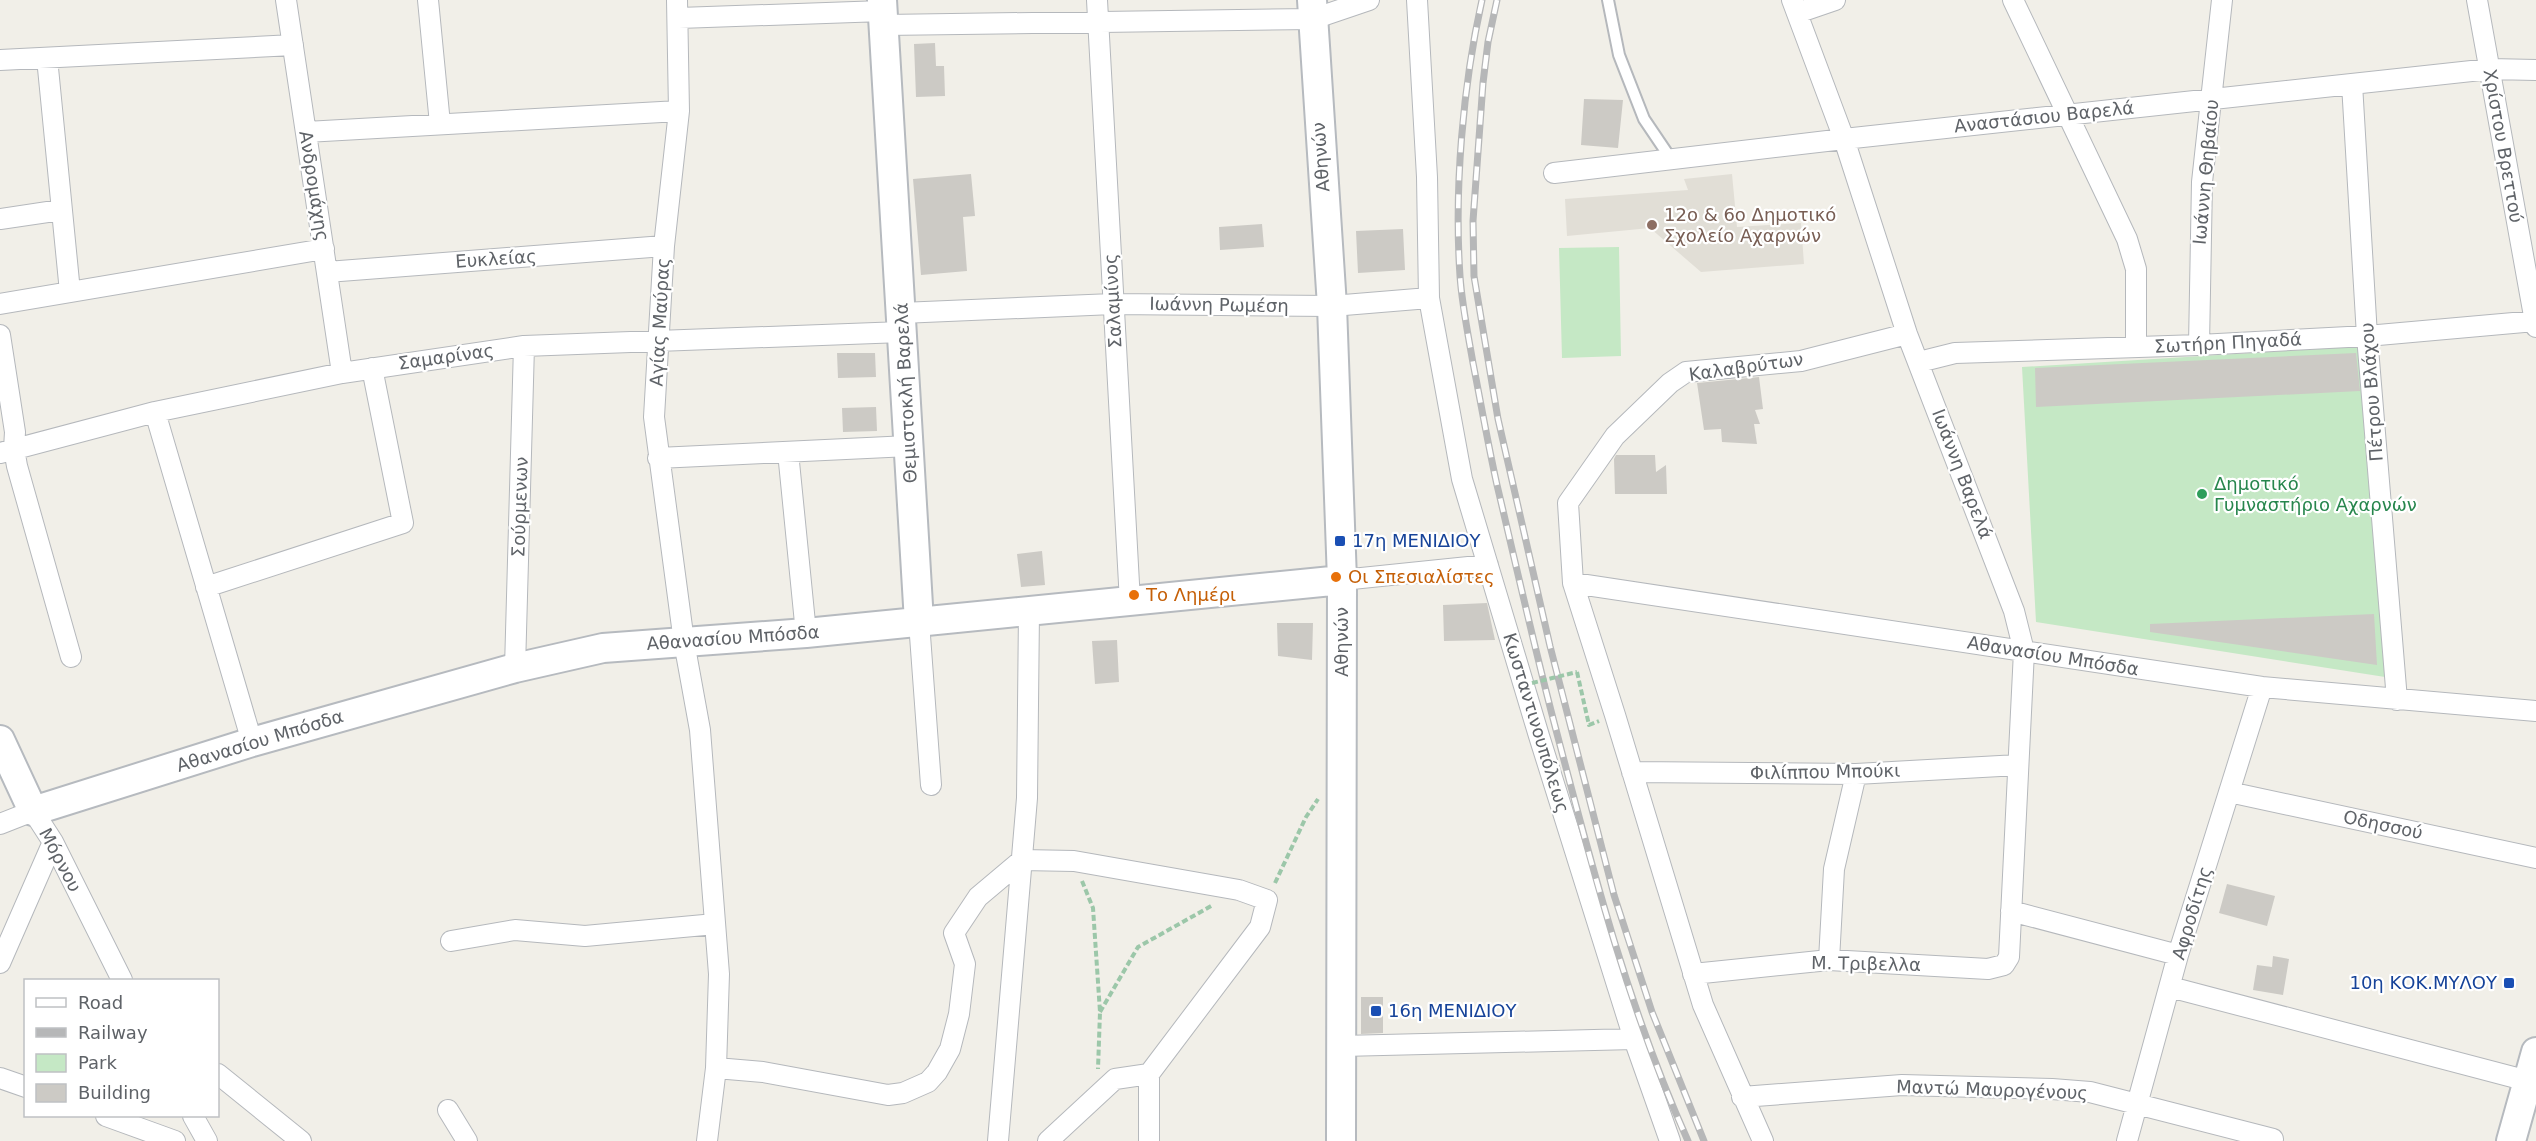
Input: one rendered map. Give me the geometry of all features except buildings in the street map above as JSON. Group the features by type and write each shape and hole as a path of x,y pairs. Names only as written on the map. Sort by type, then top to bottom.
{"street":[{"name":"Ανδρομάχης","path":"286,0 342,373"},
{"path":"428,0 440,124"},
{"name":"Σαλαμίνος","path":"1097,0 1130,602"},
{"path":"678,9 883,12 1098,22 1312,10 1369,0"},
{"name":"Κωσταντινουπόλεως","path":"1417,0 1427,177 1429,298 1462,478 1539,736 1634,1039 1670,1141"},
{"path":"1794,6 1834,0"},
{"path":"2013,0 2127,239 2136,269 2136,347"},
{"name":"Ιωάννη Θηβαίου","path":"2199,345 2202,193 2222,0"},
{"name":"Χρίστου Βρεττού","path":"2477,0 2536,323"},
{"name":"Ιωάννη Βαρελά","path":"1794,6 1844,139 1907,334 1920,362 2014,611 2024,651 2009,957 2004,965"},
{"name":"Αγίας Μαύρας","path":"678,9 679,111 664,246 654,417 684,642 700,730 719,974 716,1068 707,1141"},
{"name":"Αθηνών","path":"1312,10 1332,306 1342,580 1341,1141"},
{"name":"Θεμιστοκλή Βαρελά","path":"883,12 919,622 931,785"},
{"path":"0,60 293,45"},
{"path":"46,58 70,292"},
{"name":"Αναστάσιου Βαρελά","path":"1554,173 2490,69 2536,70"},
{"name":"Πέτρου Βλάχου","path":"2352,84 2367,336 2397,700"},
{"path":"306,132 679,111"},
{"path":"0,219 61,210"},
{"name":"Ευκλείας","path":"327,272 664,246"},
{"path":"0,304 324,249"},
{"name":"Ιωάννη Ρωμέση","path":"901,323 1113,304 1332,306 1429,298"},
{"name":"Σαμαρίνας","path":"7,451 155,412 342,373 524,346 657,342 901,323"},
{"name":"Σωτήρη Πηγαδά","path":"1920,362 1955,353 2199,345 2367,336 2536,323"},
{"name":"Καλαβρύτων","path":"1573,584 1568,503 1615,436 1670,383 1686,372 1801,361 1907,334"},
{"path":"0,335 15,432 7,451 71,657"},
{"name":"Σούρμενων","path":"515,668 524,346"},
{"path":"206,587 403,523 372,368"},
{"path":"155,412 252,742"},
{"path":"658,458 909,446"},
{"path":"788,452 806,633"},
{"name":"Αθανασίου Μπόσδα","path":"0,824 33,811 252,742 515,668 603,648 806,633 1488,565"},
{"path":"1573,584 1703,1005 1763,1141"},
{"name":"Αθανασίου Μπόσδα","path":"1573,584 2262,687 2536,711"},
{"path":"998,1141 1027,798 1029,611"},
{"name":"Αφροδίτης","path":"2127,1141 2178,955 2262,687"},
{"name":"Μόρνου","path":"0,740 33,811 53,842 121,979"},
{"name":"Φιλίππου Μπούκι","path":"1632,772 1857,774 2018,765"},
{"path":"1829,960 1834,868 1857,774"},
{"name":"Οδησσού","path":"2229,792 2536,858"},
{"path":"0,963 53,842"},
{"path":"716,1068 763,1072 888,1095 903,1093 928,1082 937,1072 950,1049 959,1014 965,964 954,933 978,897 1022,861 1074,861 1239,890 1267,900 1260,927 1149,1074 1149,1141"},
{"path":"2011,911 2178,955"},
{"path":"451,940 515,930 585,936 715,924"},
{"name":"Μ. Τριβελλα","path":"1693,974 1829,960 1988,969 2004,965"},
{"path":"2170,987 2528,1081"},
{"path":"1342,1046 1634,1039"},
{"path":"2511,1141 2536,1052"},
{"path":"1047,1141 1115,1079 1149,1074"},
{"path":"219,1075 300,1141"},
{"path":"0,1078 24,1086"},
{"name":"Μαντώ Μαυρογένους","path":"1742,1097 1902,1085 2090,1092 2273,1139"},
{"path":"448,1110 467,1141"},
{"path":"109,1117 175,1141"},
{"path":"194,1117 207,1141"}],"lane":[{"path":"1608,0 1619,55 1644,119 1671,159"}],"path":[{"path":"1532,683 1577,672 1589,725"},
{"path":"1267,900 1306,817 1317,800 1341,779"},
{"path":"1074,861 1094,908 1100,1012 1098,1061 1100,1093"},
{"path":"1100,1012 1138,946 1239,890"}],"shaded area":[{"name":"12ο & 6ο Δημοτικό Σχολείο Αχαρνών","path":"1732,174 1737,227 1801,223 1804,264 1701,272 1650,228 1567,236 1565,199 1688,190 1684,179"}],"green space":[{"path":"1619,247 1621,356 1562,358 1559,248"},
{"name":"Δημοτικό Γυμναστήριο Αχαρνών","path":"2366,346 2385,677 2036,622 2022,367"}],"railway":[{"path":"1482,0 1465,101 1459,172 1458,242 1465,320 1494,470 1518,575 1583,832 1629,988 1647,1040 1688,1141"},
{"path":"1497,0 1488,42 1483,83 1473,221 1474,276 1498,419 1550,646 1614,895 1652,1012 1704,1141"}],"place":[{"name":"12ο & 6ο Δημοτικό Σχολείο Αχαρνών","path":"1652,225"},
{"name":"Δημοτικό Γυμναστήριο Αχαρνών","path":"2202,494"},
{"name":"17η ΜΕΝΙΔΙΟΥ","path":"1340,541"},
{"name":"Οι Σπεσιαλίστες","path":"1336,577"},
{"name":"Το Λημέρι","path":"1134,595"},
{"name":"10η ΚΟΚ.ΜΥΛΟΥ","path":"2509,983"},
{"name":"16η ΜΕΝΙΔΙΟΥ","path":"1376,1011"}]}
